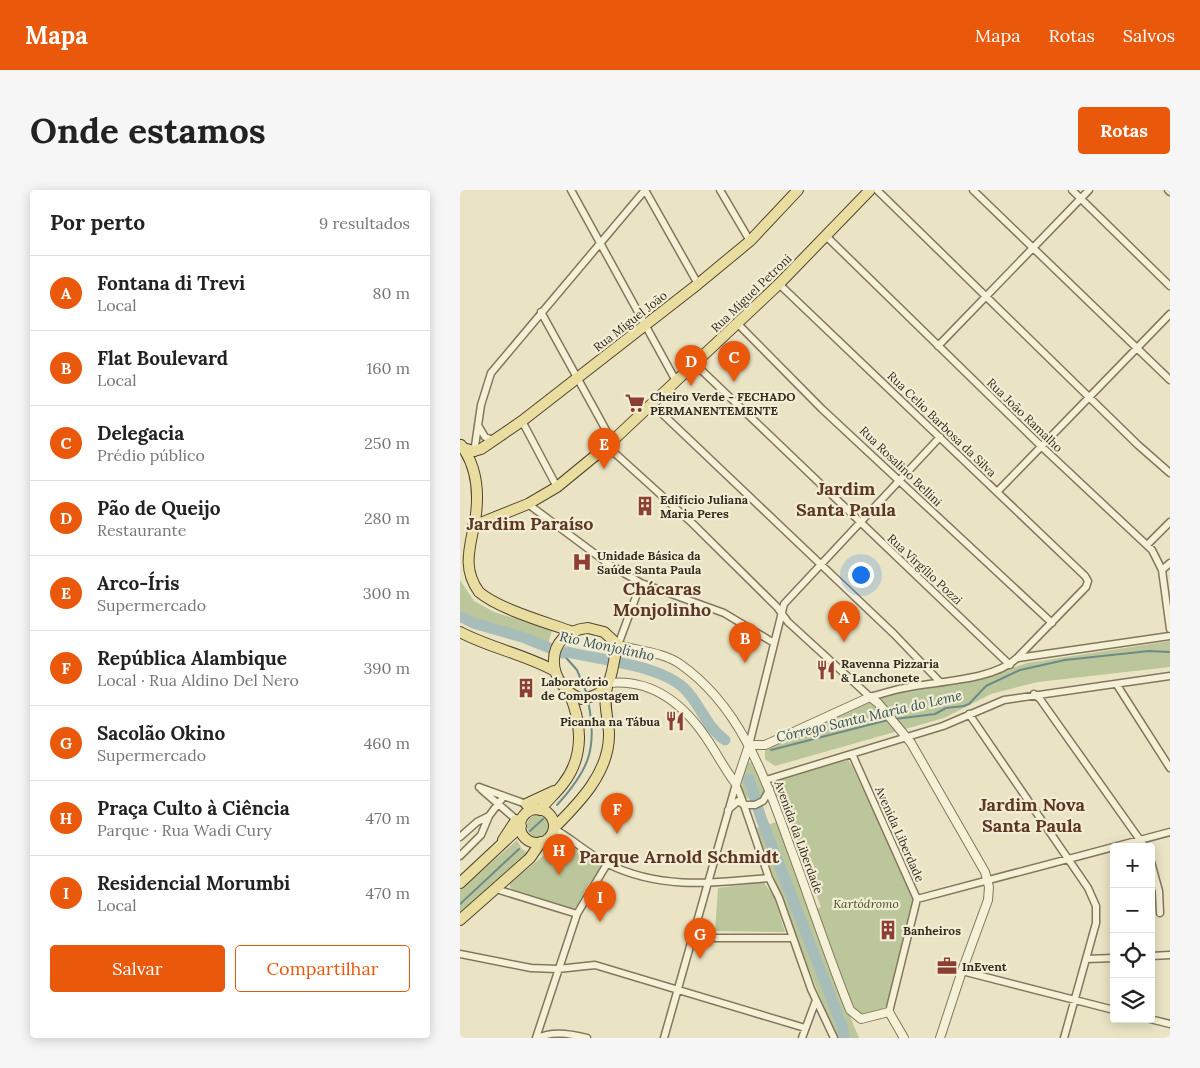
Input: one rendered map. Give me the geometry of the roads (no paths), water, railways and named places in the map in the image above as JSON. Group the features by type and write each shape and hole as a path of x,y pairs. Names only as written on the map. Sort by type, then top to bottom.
{"main road":[{"name":"Rua Miguel João","path":"474,451 522,421 698,284 750,241 797,190"},
{"name":"Rua Miguel Petroni","path":"473,526 528,504 557,487 610,443 779,284 870,190"},
{"path":"462,446 474,451"},
{"path":"462,446 472,464 477,487 473,526 463,547 464,564 472,584 479,591 498,603 570,632"},
{"path":"460,883 500,846 527,813 559,788 572,769 579,740 579,722 568,690 555,671 553,656 558,641 570,632 579,628 598,629 604,632 617,649 605,696 609,732 606,754 594,781 582,799 554,828 532,856 460,920"},
{"path":"460,632 484,643 521,655 555,671"},
{"path":"568,690 582,699 594,697 604,690 608,683"},
{"path":"534,808 559,788"},
{"path":"534,808 549,814 554,828"},
{"path":"519,823 527,839 544,841"}],"street":[{"path":"571,190 584,218 600,242 676,381"},
{"path":"472,464 485,390 491,373 645,190 698,284"},
{"path":"720,190 750,241"},
{"path":"877,190 985,297 1170,473"},
{"path":"973,190 1170,380"},
{"path":"1072,190 1170,286"},
{"path":"938,346 1089,190"},
{"name":"Rua João Ramalho","path":"826,236 1041,446 1147,545 1160,562 1170,629"},
{"name":"Rua Celio Barbosa da Silva","path":"779,284 1085,576 1088,581 1086,587 1052,623"},
{"path":"541,312 578,377 610,443 777,607 781,614 884,709 906,736 988,879 988,900 940,1038"},
{"path":"997,492 1170,314"},
{"name":"Rua Rosalino Bellini","path":"738,322 822,408 1052,623"},
{"name":"Rua Virgílio Pozzi","path":"695,364 1010,665"},
{"path":"652,404 894,634 940,682"},
{"path":"522,421 557,487"},
{"path":"479,426 485,437 494,440"},
{"path":"664,1038 694,938 728,810 749,744 781,614 789,598 859,522 900,482 940,437"},
{"path":"528,504 610,565 641,583 724,612 774,643"},
{"path":"1147,545 1170,522"},
{"path":"1162,570 1170,563"},
{"path":"617,649 641,583"},
{"path":"749,744 765,745 870,697 1010,665 1052,623"},
{"path":"1017,658 1170,636"},
{"name":"Avenida da Liberdade","path":"617,649 658,654 679,663 704,684 722,703 749,744 766,780 850,1010 861,1019 889,1012"},
{"path":"766,780 958,721 969,714 1004,700 1034,694 1117,685 1170,676"},
{"path":"608,683 635,683 652,688 667,696 701,730 736,784 769,878 779,898 816,1000 834,1038"},
{"path":"1117,685 1170,768"},
{"path":"1034,694 1040,699 1142,843"},
{"path":"969,714 1069,858 1088,888 1096,906 1096,923 1064,1038"},
{"name":"Avenida Liberdade","path":"852,754 917,899 889,1012"},
{"path":"519,823 497,806 478,787 534,808"},
{"path":"728,810 738,801 744,805 755,805 763,801 769,792"},
{"path":"460,856 481,835 490,816 504,796"},
{"path":"460,837 477,822 490,816"},
{"path":"554,828 607,864 662,882 708,884 769,878"},
{"path":"917,899 1170,832"},
{"path":"544,841 557,835 566,837"},
{"path":"537,1038 558,969 578,914 607,864"},
{"path":"1155,876 1159,891 1160,913"},
{"path":"496,889 578,914"},
{"path":"694,938 793,938"},
{"path":"460,954 532,968 558,969 595,965 626,973 678,992 805,1028"},
{"path":"1155,956 1170,955"},
{"path":"1086,959 1110,958"},
{"path":"962,971 1110,1009"},
{"path":"802,1038 816,1000"},
{"path":"889,1012 904,1038"},
{"path":"1155,1020 1170,1024"},
{"path":"537,1038 543,1035 565,1034 587,1038"}],"waterway":[{"name":"Rio Monjolinho","path":"460,616 473,623 522,637 562,653 567,652 629,664 661,674 685,689 708,723 725,740"},
{"name":"Córrego Santa Maria do Leme","path":"895,719 935,714 946,708 964,706 969,704 986,686 1020,670 1065,660 1149,651 1170,652"},
{"path":"562,653 577,670 587,694"},
{"path":"557,805 577,781 588,758 592,732 588,701"},
{"name":"Córrego Santa Maria do Leme","path":"771,750 888,720"},
{"name":"Rio Monjolinho","path":"749,779 761,818 843,1028 844,1038"},
{"path":"530,831 543,819"},
{"path":"460,904 519,849"}],"place":[{"name":"Delegacia","path":"734,382"},
{"name":"Pão de Queijo","path":"691,386"},
{"name":"Cheiro Verde - FECHADO PERMANENTEMENTE","path":"635,403"},
{"name":"Arco-Íris","path":"604,469"},
{"name":"Edifício Juliana Maria Peres","path":"645,506"},
{"name":"Unidade Básica da Saúde Santa Paula","path":"582,562"},
{"name":"Fontana di Trevi","path":"844,642"},
{"name":"Flat Boulevard","path":"745,663"},
{"name":"Ravenna Pizzaria & Lanchonete","path":"826,670"},
{"name":"Laboratório de Compostagem","path":"526,688"},
{"name":"Picanha na Tábua","path":"675,721"},
{"name":"República Alambique","path":"617,834"},
{"name":"Praça Culto à Ciência","path":"559,875"},
{"name":"Residencial Morumbi","path":"600,922"},
{"name":"Banheiros","path":"888,930"},
{"name":"Sacolão Okino","path":"700,959"},
{"name":"InEvent","path":"947,966"}],"district":[{"name":"Jardim Santa Paula","path":"846,498"},
{"name":"Jardim Paraíso","path":"530,523"},
{"name":"Chácaras Monjolinho","path":"662,598"},
{"name":"Jardim Nova Santa Paula","path":"1032,814"},
{"name":"Parque Arnold Schmidt","path":"679,856"}],"park label":[{"name":"Kartódromo","path":"866,903"}]}
